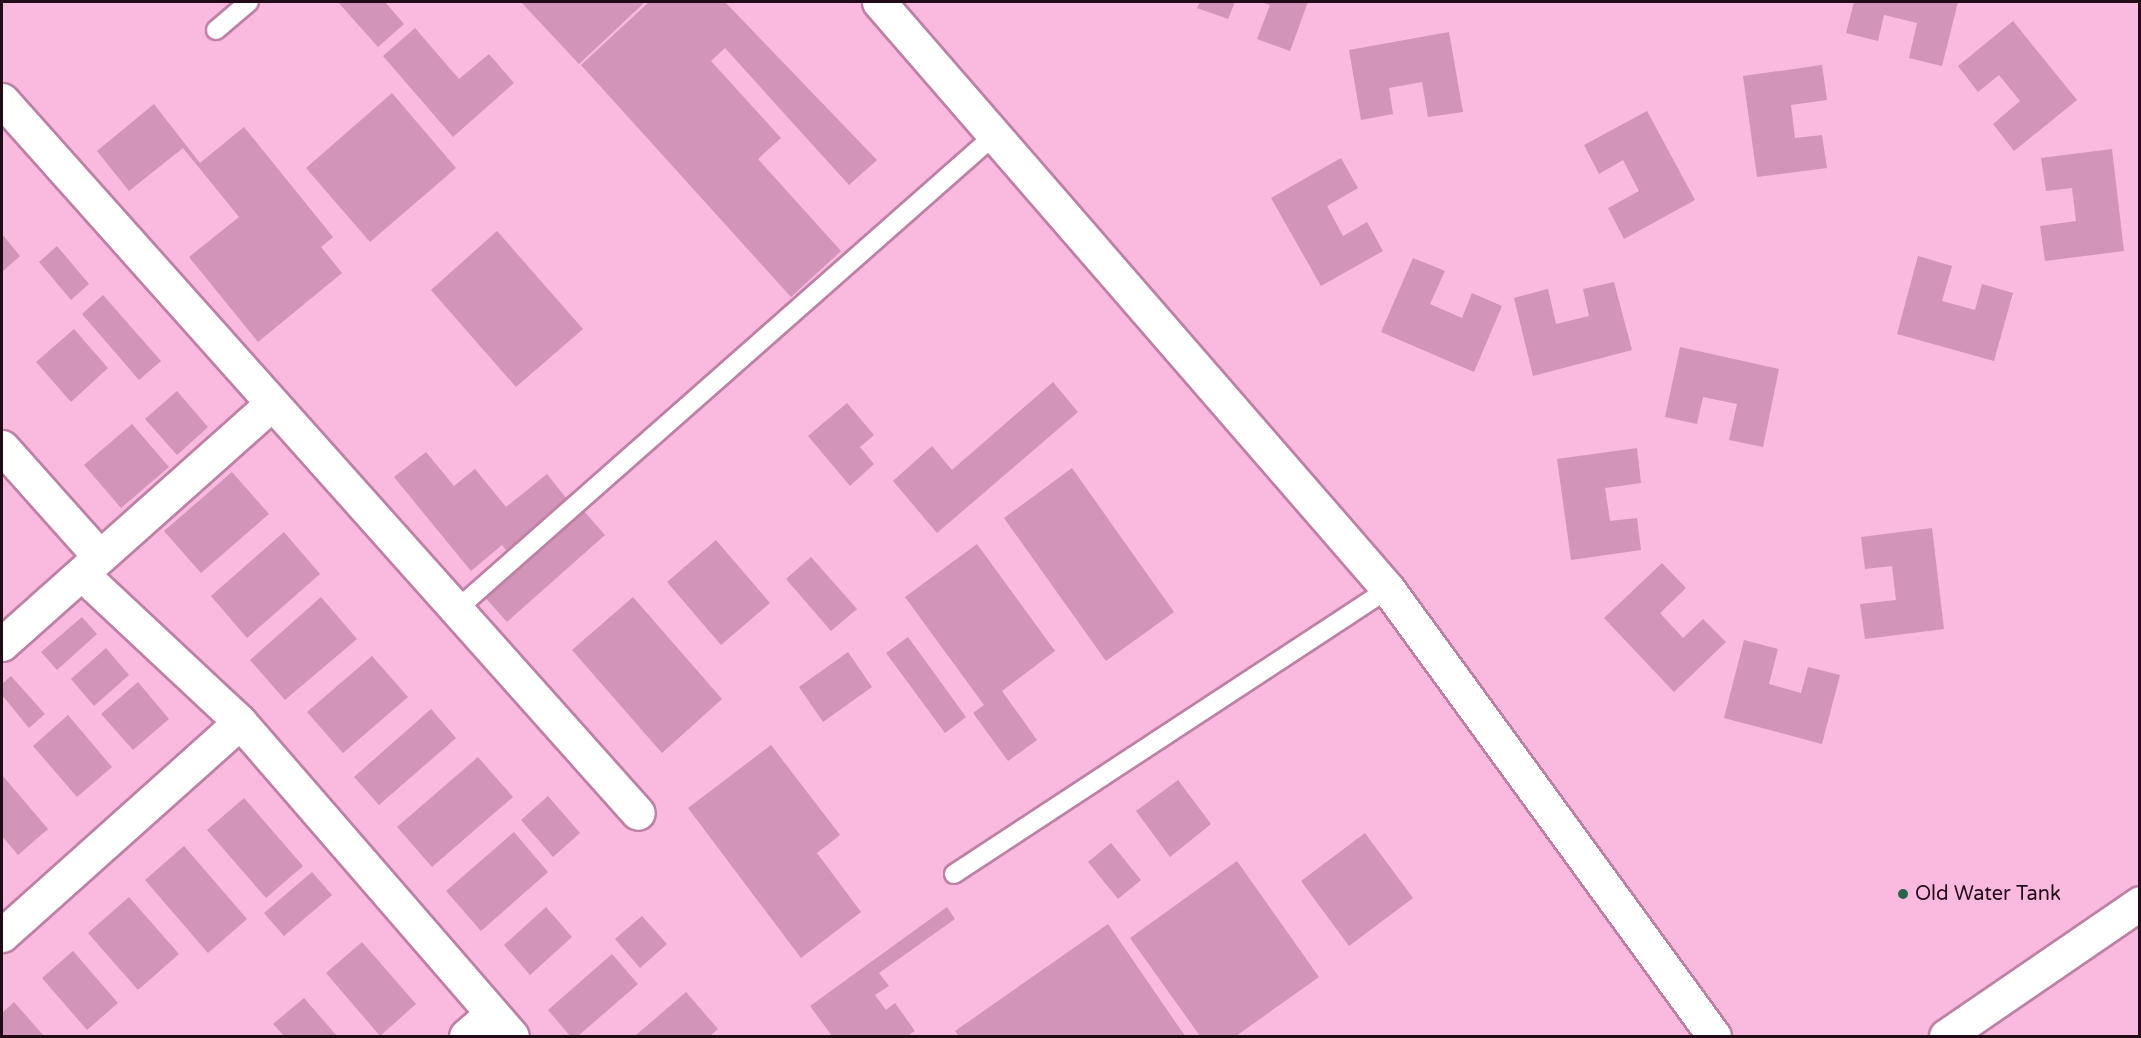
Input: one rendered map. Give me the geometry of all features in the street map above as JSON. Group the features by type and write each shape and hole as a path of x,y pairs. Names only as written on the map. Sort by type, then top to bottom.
{"street":[{"path":"879,2 996,134 1388,589 1714,1036"},
{"path":"2,100 638,813"},
{"path":"2,644 271,404"},
{"path":"2,447 92,566 240,722 502,1025 466,1036"},
{"path":"2,935 240,722"},
{"path":"1946,1036 2139,903"}],"lane":[{"path":"216,30 249,2"},
{"path":"456,610 996,134"},
{"path":"954,874 1388,589"}],"building":[{"path":"338,2 385,2 404,24 378,47"},
{"path":"521,2 645,2 579,64"},
{"path":"649,2 725,2 877,160 849,185 725,48 711,61 781,138 758,159 841,251 791,297 581,65"},
{"path":"1200,2 1235,2 1228,19 1197,8"},
{"path":"1261,2 1308,2 1290,51 1257,39 1270,5"},
{"path":"1854,2 1958,2 1942,66 1909,58 1917,23 1884,15 1878,41 1846,33"},
{"path":"2013,21 2077,100 2014,151 1993,124 2020,101 1999,75 1978,92 1958,66"},
{"path":"415,28 459,79 489,54 514,83 453,137 383,56"},
{"path":"1449,32 1463,112 1428,117 1422,82 1389,88 1393,114 1361,120 1349,50"},
{"path":"1822,65 1827,100 1791,105 1795,138 1822,135 1827,168 1757,177 1743,76"},
{"path":"392,93 456,168 370,242 306,168"},
{"path":"154,104 200,163 244,127 333,237 321,247 342,273 258,342 189,257 239,217 183,148 129,191 97,151"},
{"path":"1647,111 1695,200 1624,239 1608,208 1639,191 1623,160 1599,174 1584,145"},
{"path":"2112,149 2124,251 2045,261 2040,226 2076,221 2072,188 2046,191 2041,158"},
{"path":"1341,158 1358,188 1327,206 1343,236 1367,222 1383,251 1321,286 1271,198"},
{"path":"497,231 583,329 516,387 431,290"},
{"path":"2,234 20,256 2,272"},
{"path":"57,246 89,284 71,300 39,262"},
{"path":"1918,256 1952,266 1942,301 1975,310 1982,284 2013,293 1994,361 1897,334"},
{"path":"1413,258 1445,271 1430,304 1462,318 1472,293 1502,306 1474,372 1381,332"},
{"path":"1614,282 1632,350 1533,376 1514,298 1548,289 1556,324 1589,316 1583,289"},
{"path":"103,295 161,361 139,380 82,314"},
{"path":"74,329 108,368 71,402 36,362"},
{"path":"1680,347 1779,369 1763,447 1729,440 1737,404 1703,397 1697,424 1665,417"},
{"path":"1053,382 1078,412 937,533 893,481 932,446 952,470"},
{"path":"177,391 208,427 177,455 145,419"},
{"path":"847,403 874,435 860,447 874,464 850,486 808,436"},
{"path":"132,424 169,467 121,508 84,465"},
{"path":"1637,448 1641,483 1605,488 1610,521 1637,518 1641,550 1571,560 1557,459"},
{"path":"426,452 454,486 475,469 506,507 547,474 570,503 509,554 502,545 471,571 394,477"},
{"path":"1072,468 1174,612 1106,661 1004,518"},
{"path":"232,472 269,514 201,573 164,531"},
{"path":"582,509 605,535 507,622 483,595"},
{"path":"1932,528 1944,629 1865,639 1860,604 1896,600 1892,566 1865,569 1861,537"},
{"path":"284,532 320,574 247,638 211,596"},
{"path":"716,540 770,603 721,645 667,582"},
{"path":"977,544 1055,651 1002,691 1037,740 1008,761 973,713 984,705 905,597"},
{"path":"811,557 857,609 831,631 786,579"},
{"path":"1662,563 1686,588 1660,613 1683,638 1703,619 1726,642 1674,692 1604,618"},
{"path":"321,597 357,639 285,700 250,660"},
{"path":"633,597 722,699 662,753 572,650"},
{"path":"82,617 97,634 57,670 41,652"},
{"path":"908,637 966,717 945,733 886,653"},
{"path":"1744,640 1778,649 1769,684 1801,693 1808,667 1840,675 1822,744 1724,718"},
{"path":"106,648 129,675 94,706 71,679"},
{"path":"848,652 872,687 823,722 799,687"},
{"path":"372,656 408,697 343,753 307,712"},
{"path":"11,676 45,714 29,728 2,695 2,684"},
{"path":"138,682 169,719 133,750 101,714"},
{"path":"431,709 456,738 379,805 354,777"},
{"path":"68,715 112,767 77,797 33,746"},
{"path":"771,745 840,835 817,853 861,912 801,958 688,808"},
{"path":"478,757 513,797 432,867 397,827"},
{"path":"2,775 48,829 18,855 2,836"},
{"path":"1178,780 1211,824 1170,857 1136,811"},
{"path":"548,796 580,833 553,857 521,820"},
{"path":"244,798 303,866 266,898 207,830"},
{"path":"514,832 548,872 481,931 446,891"},
{"path":"1365,833 1413,898 1349,946 1301,881"},
{"path":"1111,843 1141,880 1118,899 1088,862"},
{"path":"184,846 247,919 208,953 145,880"},
{"path":"1237,861 1319,977 1236,1036 1200,1036 1130,938"},
{"path":"312,872 332,895 284,936 264,913"},
{"path":"129,897 179,954 138,990 88,933"},
{"path":"546,907 572,937 530,975 504,945"},
{"path":"947,907 955,919 879,973 889,986 875,995 886,1010 895,1003 915,1031 907,1036 832,1036 810,1006"},
{"path":"642,916 667,944 640,968 615,939"},
{"path":"1108,924 1185,1036 959,1036 955,1031"},
{"path":"362,942 416,1004 380,1036 326,973"},
{"path":"73,951 118,1003 87,1030 42,978"},
{"path":"612,954 638,984 578,1036 570,1036 548,1010"},
{"path":"686,992 718,1029 710,1036 635,1036"},
{"path":"304,998 337,1036 284,1036 273,1024"},
{"path":"14,1002 44,1036 2,1036 2,1013"}],"place":[{"name":"Old Water Tank","path":"1903,894"}]}
